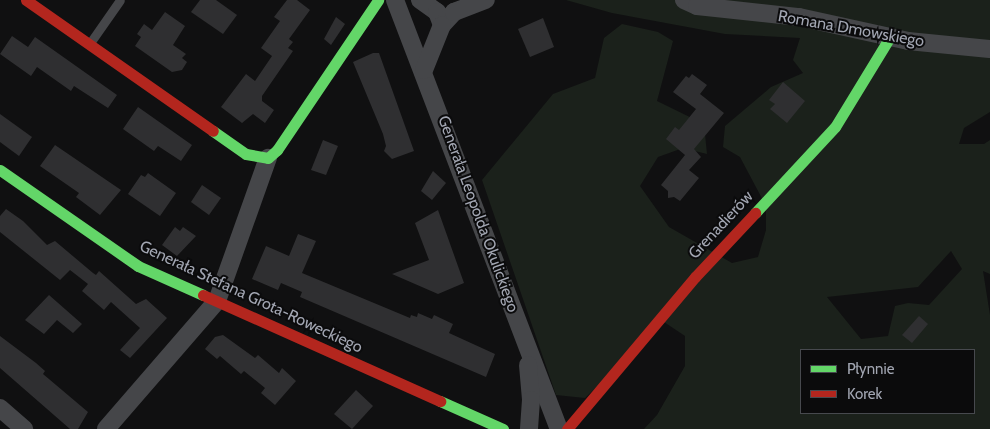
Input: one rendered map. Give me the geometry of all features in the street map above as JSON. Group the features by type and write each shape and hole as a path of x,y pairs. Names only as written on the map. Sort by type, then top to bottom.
{"street":[{"path":"26,0 246,154 268,158"},
{"path":"106,429 217,302 268,158 277,150 378,0"},
{"name":"Generała Leopolda Okulickiego","path":"396,0 559,429"},
{"path":"420,0 437,12 442,25"},
{"path":"424,70 442,25 454,12 486,0"},
{"name":"Romana Dmowskiego","path":"684,0 697,6 799,17 890,37 990,50"},
{"name":"Grenadierów","path":"567,429 695,276 835,127 890,37"},
{"name":"Generała Stefana Grota-Roweckiego","path":"0,170 138,266 503,429"},
{"path":"526,345 531,400 529,429"},
{"path":"0,408 24,429"}],"lane":[{"path":"89,44 120,0"}],"shaded area":[{"path":"566,0 990,0 990,112 964,128 959,144 984,144 990,140 990,274 983,271 990,315 990,429 644,429 657,415 685,366 685,336 664,322 585,398 556,395 482,180 553,94 595,78 604,38 622,24 658,32 673,41 657,101 704,124 707,154 683,148 658,157 640,186 669,227 732,263 758,257 766,230 766,206 740,157 723,147 725,126 771,87 803,73 793,60 800,38 725,34 612,13","holes":["951,251 962,269 929,305 908,303 895,306 888,336 861,339 827,297 918,287"]}],"building":[{"path":"200,0 216,0 237,15 223,34 191,12"},
{"path":"287,0 297,0 310,10 289,39 293,42 288,48 293,51 262,96 262,101 274,110 265,123 253,114 242,123 221,107 246,74 255,81 272,56 261,48 280,21 274,17"},
{"path":"165,12 185,26 173,45 186,54 182,58 187,62 182,70 172,72 135,46 141,37 137,34 144,24 152,30"},
{"path":"336,17 345,24 331,45 324,39"},
{"path":"543,18 554,47 530,57 518,29"},
{"path":"12,36 28,47 35,37 117,95 108,108 74,86 71,91 37,67 31,76 0,54"},
{"path":"373,53 379,53 414,151 392,159 384,151 386,146 383,134 353,62"},
{"path":"692,74 707,85 700,94 724,113 694,149 701,157 689,170 699,178 680,201 674,197 668,198 668,191 661,185 685,155 666,139 675,127 679,130 696,109 673,92 686,76 689,78"},
{"path":"783,82 805,101 787,123 770,109 775,104 769,100"},
{"path":"138,107 192,145 181,161 158,146 154,151 123,129"},
{"path":"0,114 32,137 19,156 0,142"},
{"path":"323,140 338,146 326,175 311,170"},
{"path":"55,145 121,190 100,215 76,197 79,193 40,166"},
{"path":"433,171 446,183 432,200 421,191"},
{"path":"148,173 176,193 160,216 128,194 141,175 145,177"},
{"path":"202,185 221,198 209,215 191,202"},
{"path":"6,209 23,221 47,245 55,241 93,273 96,275 99,271 136,304 146,299 167,318 130,358 120,350 140,328 111,302 104,310 82,291 88,284 70,270 60,280 0,232 0,216"},
{"path":"438,210 464,283 438,294 392,274 429,260 415,223"},
{"path":"175,227 180,231 183,227 196,236 177,256 162,245"},
{"path":"298,234 316,241 302,273 410,318 411,315 417,317 418,313 432,319 434,315 453,324 449,333 495,354 486,377 300,297 302,292 281,283 278,290 252,279 266,246 289,256"},
{"path":"49,295 82,324 73,333 57,320 44,334 25,320"},
{"path":"919,316 928,324 912,343 902,335"},
{"path":"223,335 255,358 258,355 279,373 282,368 296,381 275,405 261,393 265,388 244,371 241,374 220,356 217,359 205,349 215,337"},
{"path":"0,336 36,363 45,371 43,374 88,412 78,429 70,429 0,368"},
{"path":"356,390 373,406 352,429 334,414"}],"traffic: fast":[{"path":"213,131 246,154 268,158 277,150 378,0"},
{"path":"755,213 835,127 890,37"},
{"path":"0,170 138,266 203,295"},
{"path":"440,401 503,429"}],"traffic: jam":[{"path":"26,0 213,131"},
{"path":"567,429 695,277 755,213"},
{"path":"203,295 440,401"}]}
